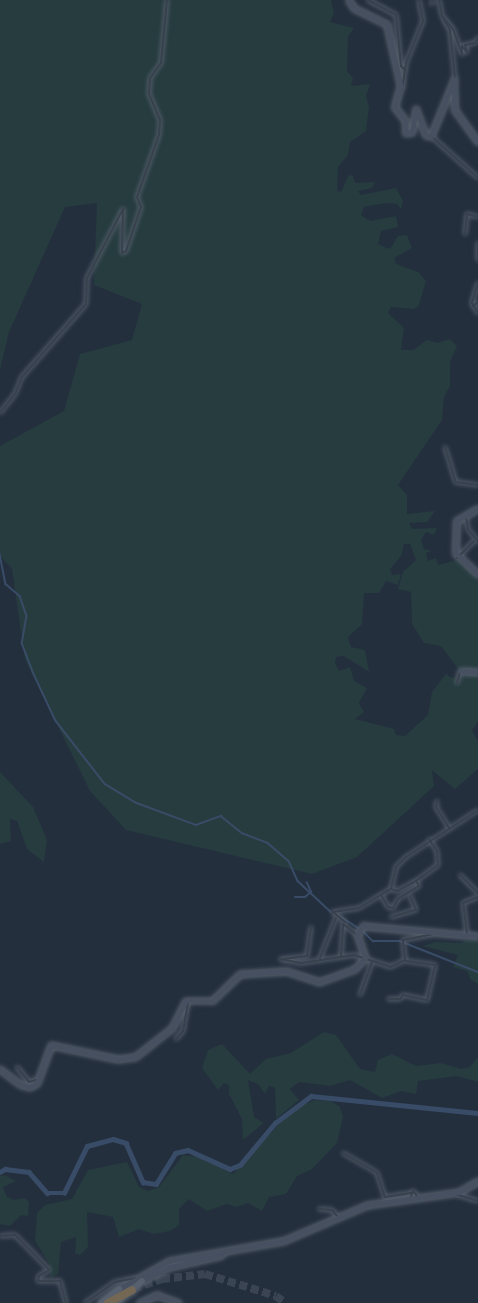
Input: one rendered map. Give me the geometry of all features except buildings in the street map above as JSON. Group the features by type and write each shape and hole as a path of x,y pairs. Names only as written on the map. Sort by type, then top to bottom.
{"highway":[{"path":"108,1303 132,1290"}],"main road":[{"path":"349,0 354,8 387,24 400,93 395,105 406,121 406,132 412,132 416,109 426,135 431,136 451,81 455,80"},
{"path":"455,80 455,110 478,142"},
{"path":"478,509 456,524 457,558 478,574"},
{"path":"461,671 478,672"},
{"path":"0,1069 20,1084 30,1087 37,1083 48,1048 55,1045 78,1053 135,1057 172,1028 189,1000 212,1001 242,973 286,971 319,982 355,969 365,960 366,952 357,935 367,926 478,936"},
{"path":"100,1303 119,1289 170,1267 292,1238 367,1205 413,1195 452,1193 478,1181"},
{"path":"116,1303 139,1279"},
{"path":"139,1303 157,1295 180,1303"}],"street":[{"path":"0,413 15,394 22,377 86,304 87,278 123,209 122,253 126,251 141,207 137,197 159,135 160,120 149,94 150,78 161,63 167,0"},
{"path":"369,0 396,15 405,70"},
{"path":"400,93 405,70 423,21 419,0"},
{"path":"431,4 434,0"},
{"path":"439,0 442,16 450,30 455,80"},
{"path":"442,16 453,29 462,54 462,46 467,52 465,45 475,44 478,38"},
{"path":"431,136 478,178"},
{"path":"465,234 468,214 478,216"},
{"path":"478,243 478,260"},
{"path":"472,306 478,283"},
{"path":"472,306 478,302"},
{"path":"472,306 478,313"},
{"path":"445,447 456,482 478,485"},
{"path":"457,558 476,542 466,516"},
{"path":"458,683 461,671"},
{"path":"436,801 436,807 450,829"},
{"path":"320,958 336,918 334,911 352,910 391,889 398,865 430,838 450,829 478,810"},
{"path":"391,889 397,891 438,865 436,851 430,838"},
{"path":"460,875 478,892"},
{"path":"381,895 388,907 393,908 398,899 410,896 418,889 416,880"},
{"path":"391,917 416,910 410,896"},
{"path":"467,935 463,903 478,897"},
{"path":"336,918 345,922 357,935"},
{"path":"341,956 341,931 345,922"},
{"path":"311,927 307,956 280,959 299,963 341,956 390,967 405,960 435,965 427,1000 402,995 400,999 388,999"},
{"path":"405,960 402,942 440,933"},
{"path":"360,995 372,962"},
{"path":"176,1039 183,1031 189,1000"},
{"path":"18,1067 32,1082 44,1062"},
{"path":"343,1153 377,1173 385,1197 413,1195"},
{"path":"452,1193 478,1201"},
{"path":"319,1209 332,1210 339,1218"},
{"path":"0,1236 15,1235 29,1249 49,1270 38,1281 60,1281 66,1303"},
{"path":"85,1303 115,1282 139,1279"}],"green space":[{"path":"0,0 331,0 334,13 330,22 354,28 348,37 347,71 353,78 351,86 370,84 366,96 369,107 366,131 350,142 348,155 338,167 337,191 341,192 349,175 353,176 355,183 375,182 372,188 358,191 361,195 396,188 403,201 401,209 397,204 386,203 364,207 361,215 370,221 396,216 398,227 381,231 378,244 390,249 398,236 407,235 412,248 394,258 396,264 418,272 426,281 419,305 414,309 391,307 388,313 404,328 401,350 413,350 427,340 438,343 450,339 457,346 450,362 450,386 444,397 442,420 398,485 407,495 407,514 435,511 427,522 409,523 412,529 437,528 434,535 426,532 421,540 424,549 432,551 426,553 428,561 436,558 438,565 457,560 478,575 478,670 459,670 441,646 424,643 412,624 411,592 398,589 403,572 416,560 410,544 404,544 401,556 390,569 392,575 401,574 398,585 386,581 379,593 364,593 362,624 348,637 351,647 365,650 369,672 344,656 336,657 335,663 339,671 350,667 354,681 367,688 359,703 364,712 355,719 394,729 396,735 405,736 428,715 432,692 446,674 452,678 464,673 478,674 478,722 472,730 478,741 478,769 455,789 432,770 434,786 357,857 312,874 126,830 90,791 25,659 12,569 0,556 0,446 64,411 80,354 132,340 142,304 94,285 97,203 65,207 9,332 0,370"},
{"path":"0,772 33,807 47,840 44,862 27,849 17,821 10,819 11,841 0,844"},
{"path":"464,940 478,940 478,984 471,980 467,971 453,967 458,955 423,946 435,942 462,943"},
{"path":"324,1032 336,1035 360,1069 375,1072 378,1060 392,1054 416,1066 441,1063 461,1069 470,1067 478,1057 478,1082 457,1076 418,1081 416,1094 401,1091 382,1098 350,1080 330,1086 299,1082 290,1089 299,1100 276,1119 275,1088 269,1086 265,1094 258,1084 248,1080 254,1117 264,1123 243,1140 242,1119 229,1094 229,1085 224,1083 218,1090 202,1068 208,1050 222,1044 250,1074 266,1059 291,1053"},
{"path":"314,1100 331,1101 340,1107 343,1117 337,1143 312,1169 297,1176 286,1194 269,1197 262,1211 248,1203 237,1207 227,1204 207,1211 189,1199 179,1209 179,1225 170,1231 154,1234 139,1229 119,1237 113,1217 87,1212 88,1247 80,1255 75,1253 76,1237 61,1242 58,1274 50,1278 49,1263 35,1241 37,1213 45,1205 72,1199 88,1170 127,1162 139,1187 148,1191 159,1187 183,1155 199,1157 233,1174 290,1112"},
{"path":"4,1175 16,1181 3,1187 7,1197 14,1200 25,1198 29,1202 28,1216 21,1215 10,1226 0,1224 0,1176"}],"waterway":[{"path":"0,554 6,584 20,596 27,616 22,643 33,672 56,721 105,784 137,803 196,825 221,816 242,833 268,843 289,861 298,881 331,912"},
{"path":"295,897 305,897 311,892 307,883"},
{"path":"339,915 358,928"},
{"path":"362,930 373,941 400,941 478,972"},
{"path":"0,1172 5,1169 29,1172 47,1193 64,1193 87,1146 113,1139 126,1143 143,1182 156,1184 175,1153 188,1150 230,1169 240,1165 275,1123 311,1096 478,1113"}],"tunnel":[{"path":"133,1289 162,1279 205,1274 276,1296 285,1303"}]}
